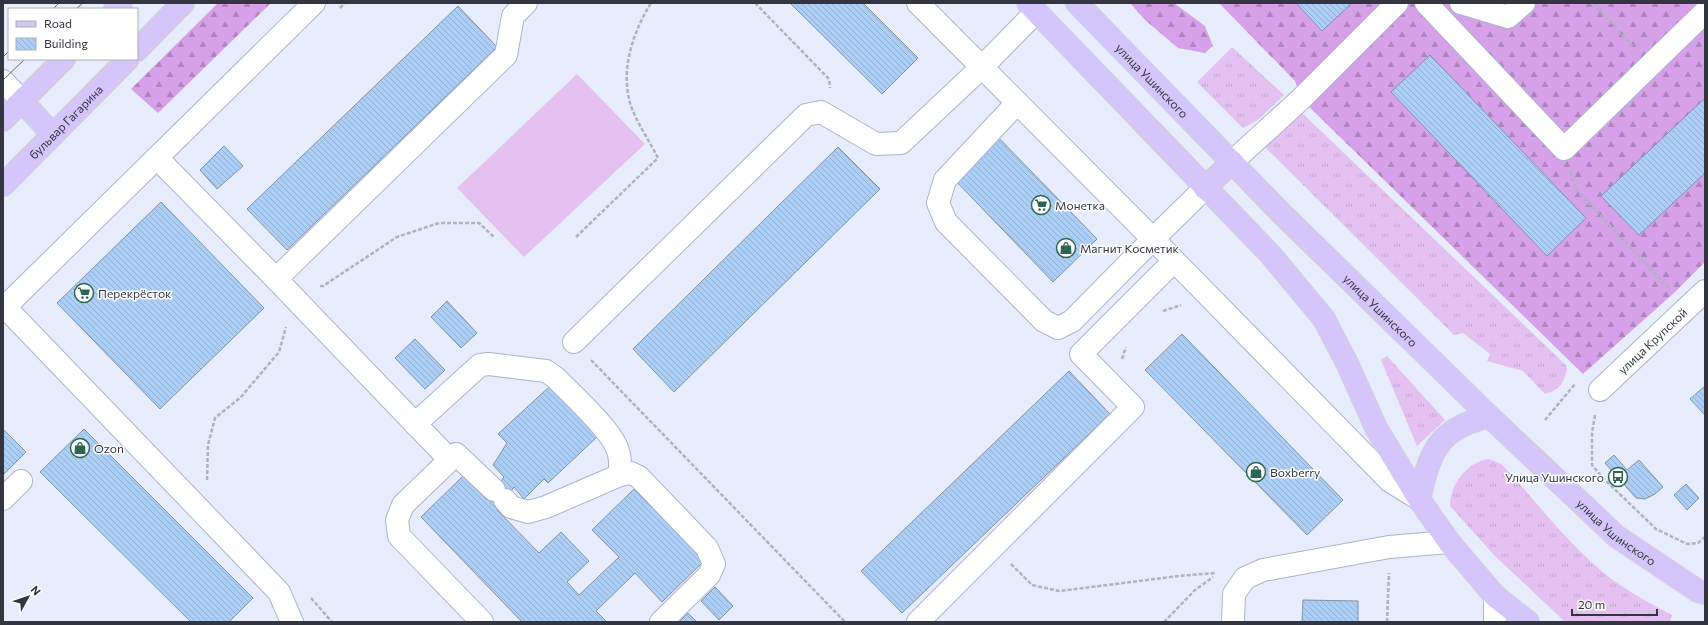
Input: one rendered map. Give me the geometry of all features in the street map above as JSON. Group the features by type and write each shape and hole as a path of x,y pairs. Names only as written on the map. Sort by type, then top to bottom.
{"main road":[{"path":"138,49 183,3"},
{"name":"улица Ушинского","path":"1077,3 1280,212 1488,416 1616,536 1698,591 1705,593"},
{"path":"1036,6 1205,188 1270,254 1324,319 1348,365 1376,428 1419,499 1449,542 1495,596 1528,622"},
{"path":"3,120 63,60"},
{"name":"бульвар Гагарина","path":"3,185 127,60"},
{"path":"22,101 53,135"},
{"path":"1205,188 1232,162"},
{"path":"1419,499 1429,461 1440,442 1459,427 1488,416"}],"street":[{"path":"292,622 279,592 4,307 314,3"},
{"path":"276,279 506,55 513,16 526,3"},
{"path":"918,3 1153,239 1390,482 1419,499"},
{"path":"1232,162 1301,99 1397,3"},
{"path":"1426,3 1564,149 1705,12"},
{"path":"1461,3 1508,17 1524,3"},
{"path":"574,342 806,115 821,112 876,144 901,143 982,67 1036,6"},
{"path":"3,81 22,101"},
{"path":"1017,103 945,180 938,203 946,222 1044,321 1058,328 1072,321 1205,188"},
{"path":"157,158 450,460"},
{"path":"918,622 1133,408 1081,354 1174,261"},
{"name":"улица Крупской","path":"1600,390 1705,291"},
{"path":"415,424 480,365 489,364 546,371 556,378 612,437 618,450 620,475"},
{"path":"482,622 399,536 396,520 402,505 456,454 511,507 528,512 546,507 620,475 631,473 638,477 707,548 714,564 709,575 661,622"},
{"path":"3,499 21,481"},
{"path":"1233,622 1234,594 1245,578 1263,570 1389,547 1449,542"},
{"path":"1495,596 1495,622"}],"path":[{"path":"576,236 658,158 632,108 626,85 626,67 630,53 642,18 651,3"},
{"path":"756,3 829,79 832,106 844,125"},
{"path":"1594,3 1650,65"},
{"path":"1564,149 1576,189 1688,308"},
{"path":"276,279 314,287 323,286 397,237 440,223 479,224 495,238"},
{"path":"1156,313 1183,304"},
{"path":"207,488 208,445 215,418 241,397 279,352 287,322"},
{"path":"574,342 845,622"},
{"path":"1118,392 1123,355 1129,343"},
{"path":"1544,420 1578,380"},
{"path":"1600,390 1592,433 1592,465 1604,479 1656,529 1687,544 1698,543 1705,537"},
{"path":"1032,585 1059,590 1178,576 1218,573"}],"green space":[{"path":"218,3 271,3 158,113 131,89"},
{"path":"1130,3 1174,3 1205,26 1213,46 1205,53 1178,48 1145,20"},
{"path":"1219,3 1705,3 1705,262 1674,293 1583,374 1301,99 1295,81"},
{"path":"1232,47 1284,95 1258,120 1243,128 1197,82"},
{"path":"577,74 645,144 524,257 457,188"},
{"path":"1301,112 1566,365 1567,370 1562,383 1558,388 1545,394 1523,371 1487,361 1490,354 1463,333 1454,335 1266,148 1276,133"},
{"path":"1387,356 1445,420 1417,446 1381,360"},
{"path":"1489,459 1501,464 1510,473 1557,527 1595,566 1624,588 1672,615 1670,622 1565,622 1494,555 1450,506 1453,490 1461,475 1467,469 1481,461"}],"building":[{"path":"790,3 863,3 918,58 882,94"},
{"path":"1296,3 1352,3 1322,31"},
{"path":"458,6 497,47 287,250 247,209"},
{"path":"1430,55 1586,218 1547,256 1391,92"},
{"path":"1705,98 1705,173 1639,235 1601,196"},
{"path":"995,134 1097,239 1053,282 951,176"},
{"path":"224,146 243,166 217,189 200,170"},
{"path":"838,147 880,189 674,392 633,349"},
{"path":"161,202 264,308 160,409 57,303"},
{"path":"447,301 477,333 461,348 431,317"},
{"path":"1182,334 1343,500 1307,535 1145,370"},
{"path":"415,339 445,370 425,389 395,358"},
{"path":"1069,371 1110,414 902,613 861,571"},
{"path":"550,386 597,437 548,483 544,479 524,499 514,487 497,510 539,553 561,532 589,561 567,582 579,595 619,557 592,530 634,489 704,561 662,602 635,573 596,611 607,622 522,622 421,517 463,476 487,500 504,477 493,465 507,443 498,434"},
{"path":"1705,386 1705,415 1690,399"},
{"path":"3,429 26,452 3,475"},
{"path":"84,429 253,598 229,622 191,622 40,472"},
{"path":"1614,455 1627,470 1639,460 1663,487 1655,494 1645,499 1636,498 1605,463"},
{"path":"1686,484 1699,498 1687,510 1674,495"},
{"path":"715,587 733,606 719,620 701,601"},
{"path":"1303,600 1358,601 1358,622 1302,622"},
{"path":"688,613 697,622 679,622"}],"tram line":[{"path":"54,8 59,3"},
{"path":"77,8 83,3"},
{"path":"3,57 8,52"},
{"path":"3,80 24,60"}],"place":[{"name":"Монетка","path":"1041,205"},
{"name":"Магнит Косметик","path":"1066,248"},
{"name":"Перекрёсток","path":"84,293"},
{"name":"Ozon","path":"80,448"},
{"name":"Boxberry","path":"1256,472"},
{"name":"Улица Ушинского","path":"1618,477"}]}
